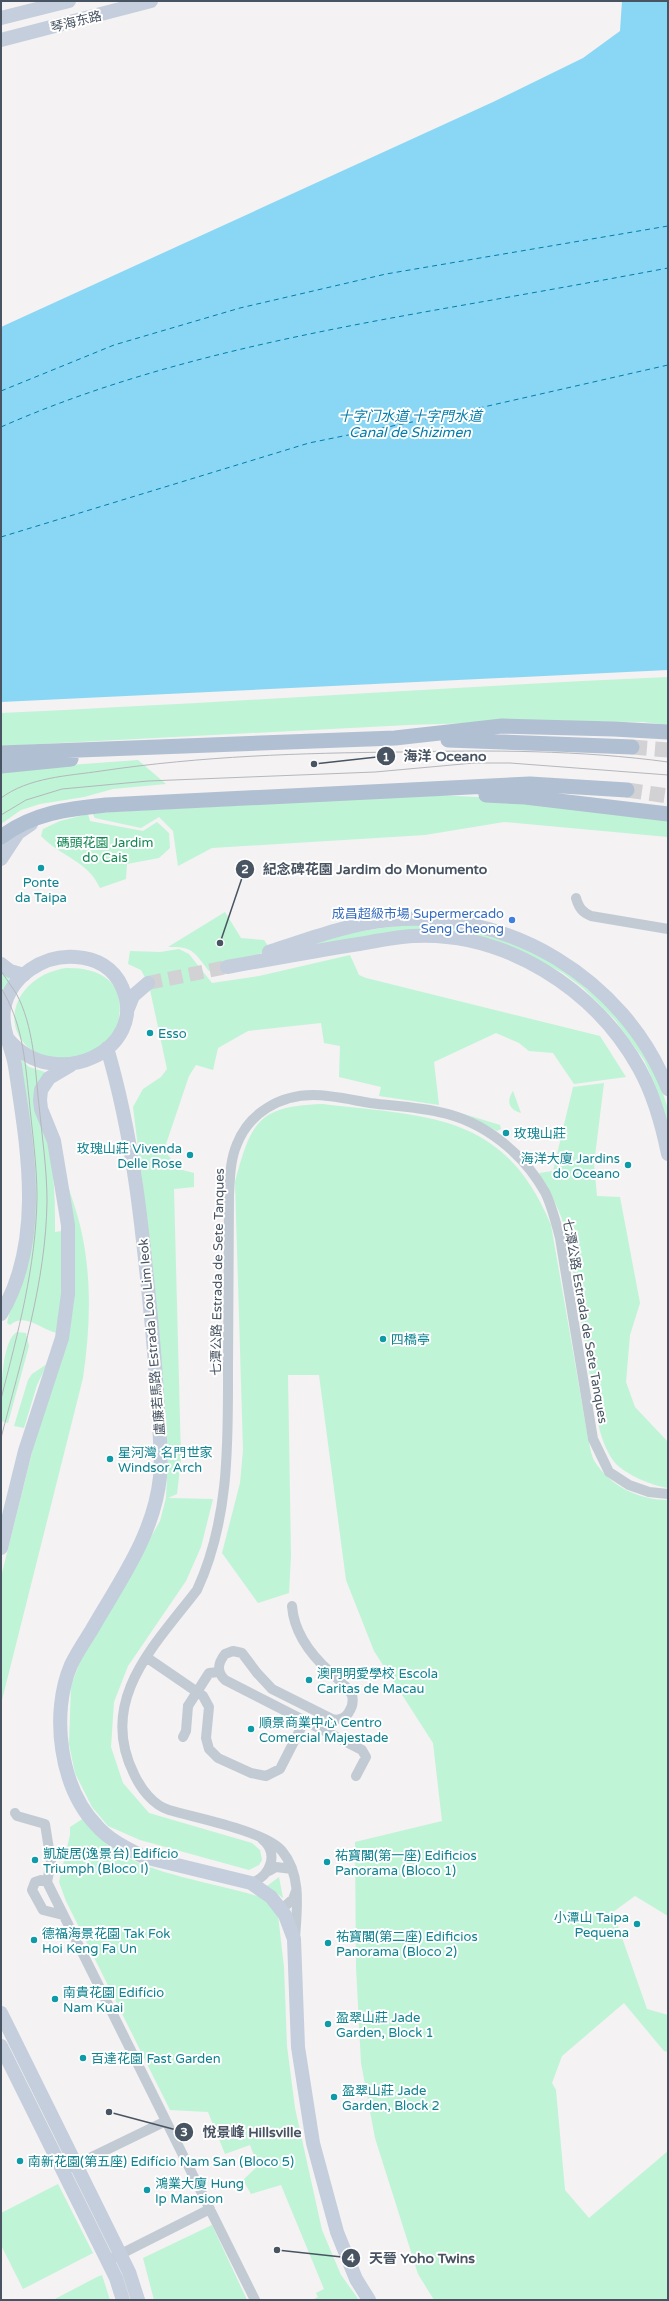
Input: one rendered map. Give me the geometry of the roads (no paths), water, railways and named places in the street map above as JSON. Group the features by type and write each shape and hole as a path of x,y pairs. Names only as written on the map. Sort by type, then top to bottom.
{"main road":[{"path":"1,752 204,746 395,738 502,726 668,732"},
{"path":"395,738 632,747"},
{"path":"1,766 204,746"},
{"path":"1,837 22,823 64,809 530,784 627,790"},
{"path":"397,790 525,797 668,814"}],"street":[{"name":"琴海东路","path":"1,18 69,1"},
{"name":"琴海东路","path":"1,40 151,1"},
{"path":"1,859 14,838 27,826 38,819 64,809"},
{"path":"576,898 578,907 583,913 591,916 668,929"},
{"path":"668,1089 643,1040 619,1010 598,988 562,961 543,949 479,925 456,921 418,919 366,923 323,934 227,967 412,936 455,938 482,944 516,956 535,965 571,988 587,1002 616,1033 632,1056 649,1088 663,1128 668,1154"},
{"path":"657,926 668,936"},
{"path":"1,1314 18,1276 26,1232 30,1190 23,1121 14,1058 4,1030 5,1007 9,996 24,975 49,960 71,956 96,961 115,974 131,982 148,983 133,996 121,1029 107,1048 89,1060 72,1065 49,1078 41,1090 41,1109 54,1140 68,1225 68,1294 62,1338 25,1451 1,1548"},
{"path":"1,964 10,972 24,975"},
{"path":"115,974 124,992 126,1013"},
{"path":"4,1030 21,1052 36,1060 72,1065"},
{"name":"盧廉若馬路 Estrada Lou Lim Ieok","path":"107,1048 119,1088 130,1141 142,1225 156,1366 160,1474 156,1504 145,1537 71,1666 62,1699 61,1733 64,1760 70,1785 87,1815 98,1828 128,1849 144,1857 251,1883 270,1897 282,1909 294,1939 298,2047 313,2143 337,2232 356,2279 369,2300"},
{"name":"七潭公路 Estrada de Sete Tanques","path":"294,1939 298,1904 296,1885 292,1869 282,1850 271,1841 167,1809 154,1802 137,1780 126,1754 122,1724 126,1697 134,1677 146,1657 197,1590 210,1555 224,1496 228,1452 229,1195 232,1162 237,1144 248,1124 262,1110 286,1098 313,1095 440,1112 473,1124 499,1138 521,1159 544,1192 560,1238 593,1439 610,1472 629,1485 649,1492 668,1494"},
{"path":"292,1606 293,1616 299,1633 318,1661 352,1695 353,1704 346,1717 339,1720 332,1719 278,1694 265,1683 242,1653 238,1651 225,1654 220,1662 219,1672 225,1680 304,1722 364,1751 366,1757 356,1776"},
{"path":"146,1657 204,1696 209,1707 206,1738 209,1749 218,1758 251,1773 266,1776 280,1769 304,1722"},
{"path":"182,1737 186,1731 188,1706 209,1674 219,1672"},
{"path":"15,1814 17,1816 46,1824 51,1862 47,1882 255,2300"},
{"path":"251,1883 264,1877 271,1863 269,1848 258,1837"},
{"path":"268,1870 276,1867 292,1869"},
{"path":"47,1882 38,1880 32,1886 33,1891 42,1909 47,1913 63,1915"},
{"path":"282,1909 293,1899 296,1885"},
{"path":"1,2014 120,2254 131,2277 138,2300"},
{"path":"1,2046 107,2261 123,2300"},
{"path":"62,2171 166,2121"},
{"path":"107,2261 210,2209"}],"water":[{"name":"十字门水道 十字門水道 Canal de Shizimen","path":"622,1 668,1 668,670 1,702 1,327 493,102 583,58 620,31"}],"tunnel":[{"path":"632,747 668,750"},
{"path":"627,790 668,796"},
{"path":"148,983 227,967"}],"tram line":[{"path":"1,798 24,786 49,778 62,776 177,762 288,754 501,751 602,755 668,762"},
{"path":"1,815 26,800 62,789 148,781 375,772 474,763 510,763 668,775"},
{"path":"1,971 16,993 27,1019 30,1033 35,1062 47,1201 46,1231 37,1291 24,1350 1,1438"},
{"path":"1,988 14,1014 24,1055 34,1148 37,1197 36,1223 30,1274 20,1324 1,1399"}],"place":[{"name":"海洋 Oceano","path":"314,764"},
{"name":"Ponte da Taipa","path":"41,868"},
{"name":"成昌超級市場 Supermercado Seng Cheong","path":"512,920"},
{"name":"紀念碑花園 Jardim do Monumento","path":"220,943"},
{"name":"Esso","path":"150,1033"},
{"name":"玫瑰山莊","path":"506,1133"},
{"name":"玫瑰山莊 Vivenda Delle Rose","path":"190,1155"},
{"name":"海洋大廈 Jardins do Oceano","path":"628,1165"},
{"name":"四橋亭","path":"383,1339"},
{"name":"星河灣 名門世家 Windsor Arch","path":"110,1459"},
{"name":"澳門明愛學校 Escola Caritas de Macau","path":"309,1680"},
{"name":"順景商業中心 Centro Comercial Majestade","path":"251,1729"},
{"name":"凱旋居(逸景台) Edifício Triumph (Bloco I)","path":"35,1860"},
{"name":"祐寶閣(第一座) Edificios Panorama (Bloco 1)","path":"327,1862"},
{"name":"小潭山 Taipa Pequena","path":"637,1924"},
{"name":"德福海景花園 Tak Fok Hoi Keng Fa Un","path":"34,1940"},
{"name":"祐寶閣(第二座) Edificios Panorama (Bloco 2)","path":"328,1943"},
{"name":"南貴花園 Edifício Nam Kuai","path":"55,1999"},
{"name":"盈翠山莊 Jade Garden, Block 1","path":"328,2024"},
{"name":"百達花園 Fast Garden","path":"83,2058"},
{"name":"盈翠山莊 Jade Garden, Block 2","path":"334,2097"},
{"name":"悅景峰 Hillsville","path":"109,2112"},
{"name":"南新花園(第五座) Edifício Nam San (Bloco 5)","path":"20,2161"},
{"name":"鴻業大廈 Hung Ip Mansion","path":"147,2190"},
{"name":"天晉 Yoho Twins","path":"277,2250"}],"park label":[{"name":"碼頭花園 Jardim do Cais","path":"105,850"}]}
